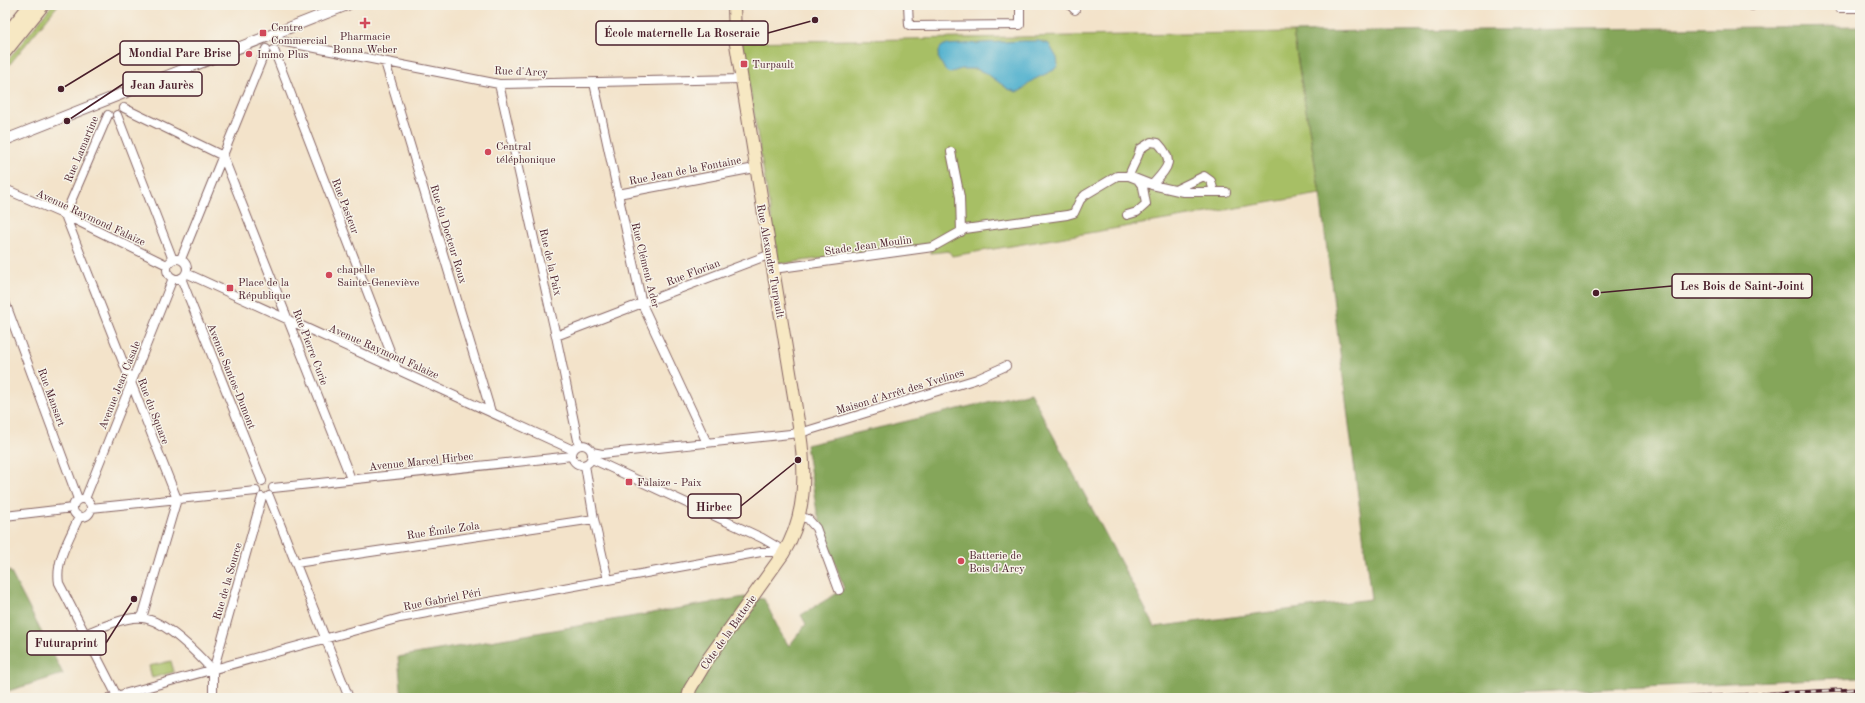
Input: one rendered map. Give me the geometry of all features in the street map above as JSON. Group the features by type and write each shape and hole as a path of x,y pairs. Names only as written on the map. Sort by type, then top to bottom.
{"main road":[{"path":"5,36 30,5"},
{"path":"5,52 42,5"},
{"name":"Rue Alexandre Turpault","path":"734,5 735,38 741,78 755,168 771,254 804,464 804,483 798,516 790,542 785,552 772,569"},
{"name":"Côte de la Batterie","path":"688,698 690,689 708,659 772,569"}],"street":[{"path":"5,140 258,40 279,36 347,5"},
{"path":"908,5 908,22 912,26 1020,25 1020,5"},
{"path":"1838,7 1860,8"},
{"path":"174,261 185,263 180,276 167,272 174,261 223,156 270,50 279,46 279,36"},
{"name":"Rue d'Arcy","path":"279,36 385,62 499,84 594,83 741,78"},
{"name":"Rue Pasteur","path":"258,40 270,50 397,369"},
{"name":"Rue du Docteur Roux","path":"385,62 491,412"},
{"name":"Rue Clément Ader","path":"594,83 642,304 707,443"},
{"name":"Rue de la Paix","path":"499,84 556,336 575,451"},
{"path":"121,94 124,108"},
{"path":"100,102 108,115 117,115 124,108"},
{"path":"124,108 223,156"},
{"name":"Rue Lamartine","path":"65,215 108,115"},
{"path":"117,115 174,261"},
{"path":"1152,185 1169,163 1168,155 1158,143 1151,142 1140,149 1138,158 1131,166 1130,176 1152,185 1175,190 1198,193 1226,192"},
{"path":"951,152 960,197 961,232"},
{"name":"Rue Pierre Curie","path":"223,156 351,479"},
{"name":"Rue Jean de la Fontaine","path":"618,194 755,168"},
{"name":"Stade Jean Moulin","path":"773,269 933,247 965,229 1067,215 1074,213 1080,200 1085,195 1117,176 1130,176"},
{"path":"1175,190 1204,176 1211,180 1214,192"},
{"path":"1127,215 1137,212 1146,204 1143,187 1138,180"},
{"name":"Avenue Raymond Falaize","path":"5,188 174,261"},
{"name":"Rue du Square","path":"65,215 177,499"},
{"name":"Rue Florian","path":"556,336 771,254"},
{"name":"Avenue Raymond Falaize","path":"180,276 289,320 575,451"},
{"name":"Avenue Jean Casale","path":"82,499 180,276"},
{"name":"Avenue Santos-Dumont","path":"180,276 262,481"},
{"name":"Rue Mansart","path":"5,302 82,499"},
{"name":"Maison d'Arrêt des Yvelines","path":"800,433 977,379 1006,366"},
{"path":"608,580 594,519 585,465 592,456 800,433"},
{"path":"585,465 576,464 575,451 585,445 592,456 762,538 785,552"},
{"name":"Avenue Marcel Hirbec","path":"91,508 177,499 265,493 351,479 575,451"},
{"path":"262,481 269,482 265,493 296,563 348,698"},
{"name":"Rue de la Source","path":"213,698 213,671 265,493 257,486 262,481"},
{"path":"72,508 74,503 82,499 90,502 91,508 87,515 79,517"},
{"path":"142,618 177,499"},
{"path":"5,516 72,508"},
{"path":"72,508 74,513 79,517"},
{"path":"798,516 808,519 816,528 839,590"},
{"path":"79,517 57,573 59,583 85,634 113,697"},
{"name":"Rue Émile Zola","path":"296,563 594,519"},
{"name":"Rue Gabriel Péri","path":"113,697 213,671 400,618 761,552 785,552"},
{"path":"85,634 101,626 142,618 168,629 194,650 213,671"}],"green space":[{"path":"52,5 58,5 5,70 5,64"},
{"path":"1860,26 1860,677 1406,698 402,698 398,657 745,597 764,599 780,632 789,646 806,624 801,615 844,589 817,512 806,445 1030,392 1155,627 1371,599 1320,194 1293,32"},
{"path":"1293,32 1320,194 952,256 949,251 931,253 930,244 779,264 742,42"},
{"path":"10,571 63,674 5,692 5,572"},
{"path":"171,661 174,672 152,678 149,666"}],"water":[{"path":"1039,41 1049,44 1057,58 1058,65 1054,70 1033,80 1022,90 1017,92 1008,89 986,73 975,69 961,69 949,73 945,70 938,57 940,48 944,45"}],"railway":[{"path":"1679,698 1860,689"}],"place":[{"name":"École maternelle La Roseraie","path":"815,20"},
{"name":"Pharmacie Bonna Weber","path":"365,23"},
{"name":"Centre Commercial","path":"263,33"},
{"name":"Immo Plus","path":"249,54"},
{"name":"Turpault","path":"744,64"},
{"name":"Mondial Pare Brise","path":"61,89"},
{"name":"Jean Jaurès","path":"67,121"},
{"name":"Central téléphonique","path":"488,152"},
{"name":"chapelle Sainte-Geneviève","path":"329,275"},
{"name":"Place de la République","path":"230,288"},
{"name":"Les Bois de Saint-Joint","path":"1596,293"},
{"name":"Hirbec","path":"798,460"},
{"name":"Falaize - Paix","path":"629,482"},
{"name":"Batterie de Bois d'Arcy","path":"961,561"},
{"name":"Futuraprint","path":"134,599"}]}
